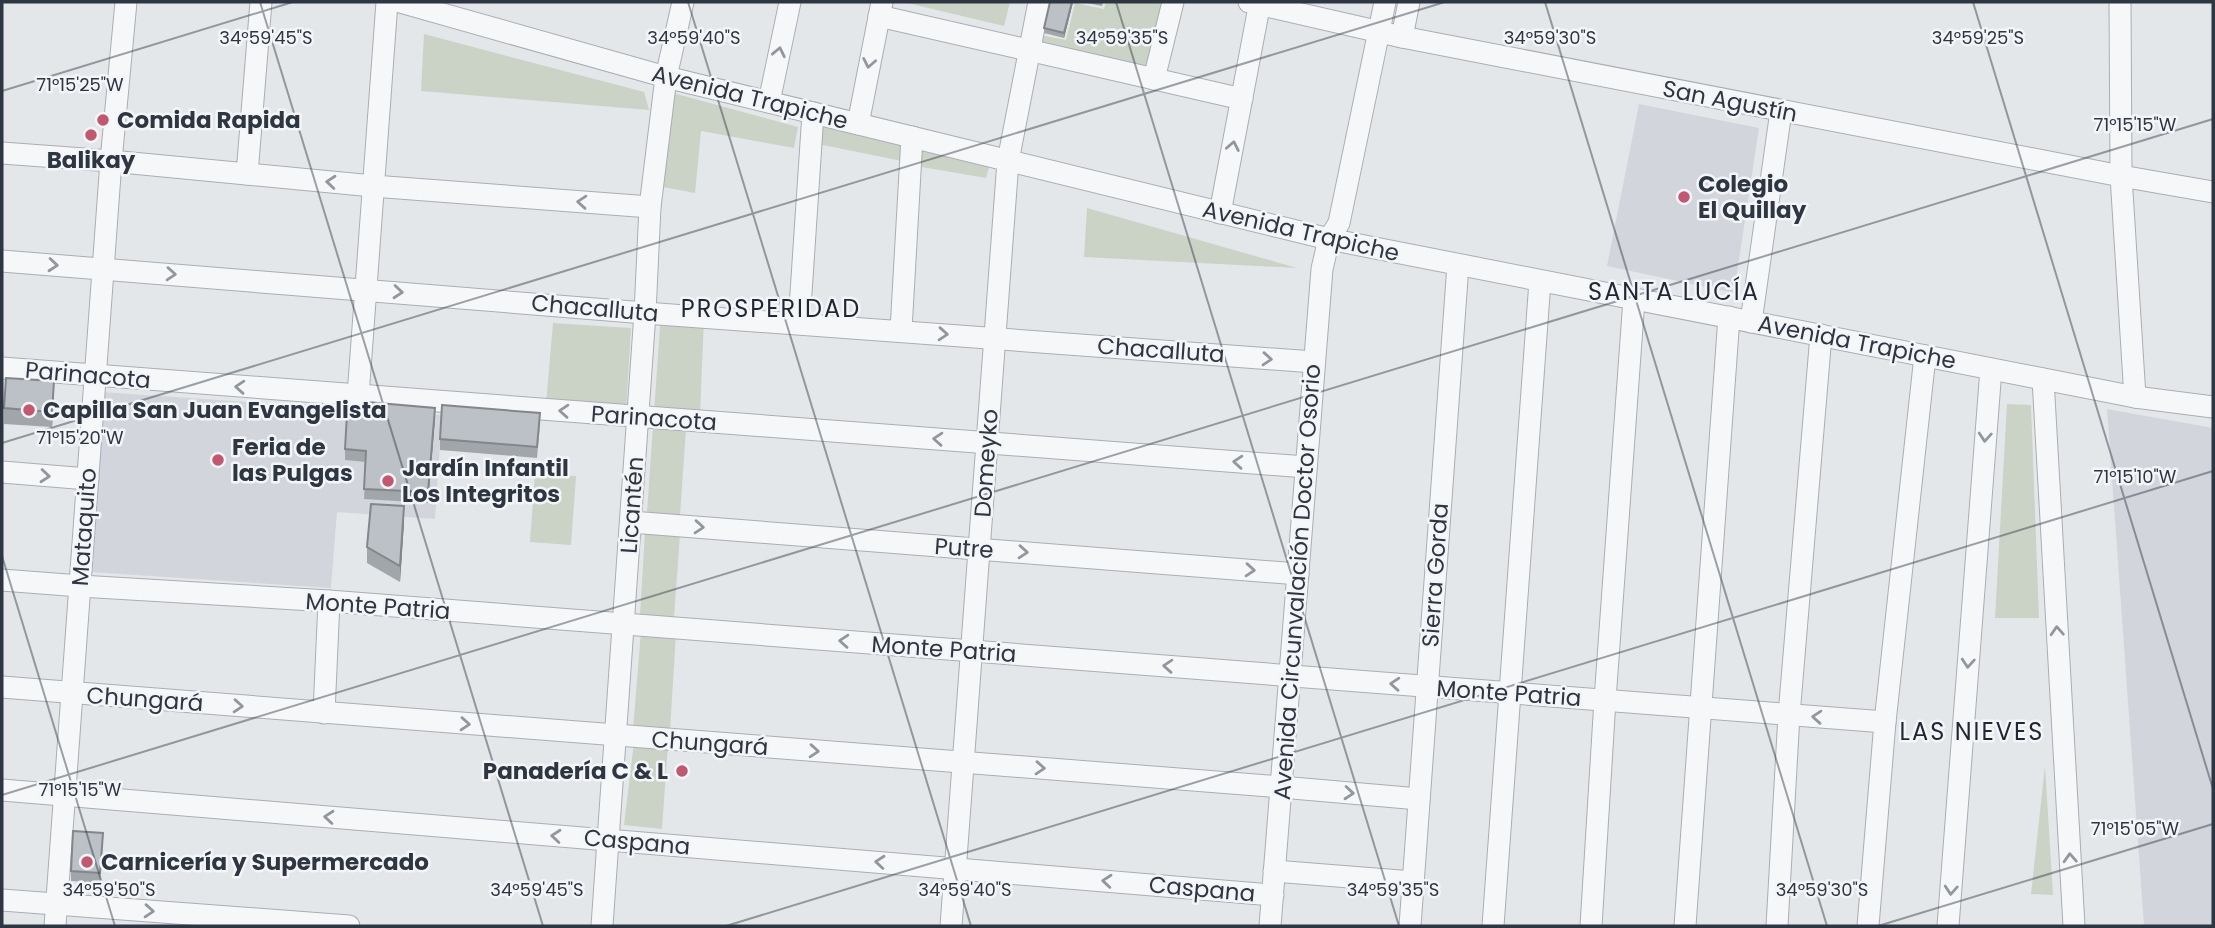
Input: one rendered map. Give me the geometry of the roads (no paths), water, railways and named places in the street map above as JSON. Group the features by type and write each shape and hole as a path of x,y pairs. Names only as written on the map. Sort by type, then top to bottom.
{"street":[{"name":"Mataquito","path":"55,926 111,161 126,2"},
{"path":"247,174 261,2"},
{"path":"358,396 387,2"},
{"name":"Avenida Trapiche","path":"400,2 422,5 666,77 1329,240 2136,397 2213,407"},
{"name":"Licantén","path":"602,926 650,207 666,77 683,2"},
{"path":"769,102 790,2"},
{"name":"Domeyko","path":"951,926 1008,161 1040,2"},
{"path":"1154,79 1173,2"},
{"name":"Avenida Circunvalación Doctor Osorio","path":"1270,926 1322,269 1329,240 1339,223 1385,2"},
{"path":"1402,37 1409,2"},
{"path":"2120,2 2121,176 2136,397"},
{"path":"1220,213 1242,99 1256,3"},
{"name":"San Agustín","path":"1256,3 1402,37 2213,192"},
{"path":"858,124 880,9 1030,52 1242,99"},
{"path":"1751,322 1782,111"},
{"path":"799,323 813,113"},
{"path":"901,330 912,137"},
{"path":"2,153 650,207"},
{"name":"Chacalluta","path":"2,261 645,313 1314,362"},
{"name":"Sierra Gorda","path":"1410,926 1458,265"},
{"path":"1493,926 1540,281"},
{"path":"1591,926 1634,299"},
{"path":"1685,926 1729,317"},
{"path":"1777,926 1789,715 1821,335"},
{"path":"1868,926 1885,722 1925,356"},
{"name":"Parinacota","path":"2,368 1306,467"},
{"path":"1948,926 1991,369"},
{"path":"2043,379 2074,926"},
{"path":"2,472 88,479"},
{"name":"Putre","path":"631,522 1298,574"},
{"name":"Monte Patria","path":"2,580 329,601 1885,722"},
{"path":"324,713 329,601"},
{"name":"Chungará","path":"2,687 1419,799"},
{"name":"Caspana","path":"2,790 1272,895"},
{"name":"Caspana","path":"1274,871 1413,882"},
{"path":"2,900 188,920 349,926"}],"place":[{"name":"Comida Rapida","path":"103,120"},
{"name":"Balikay","path":"91,135"},
{"name":"Colegio El Quillay","path":"1684,197"},
{"name":"Capilla San Juan Evangelista","path":"29,410"},
{"name":"Feria de las Pulgas","path":"218,460"},
{"name":"Jardín Infantil Los Integritos","path":"388,481"},
{"name":"Panadería C & L","path":"682,771"},
{"name":"Carnicería y Supermercado","path":"87,862"}],"district":[{"name":"SANTA LUCÍA","path":"1674,291"},
{"name":"PROSPERIDAD","path":"771,308"},
{"name":"LAS NIEVES","path":"1972,731"}]}
